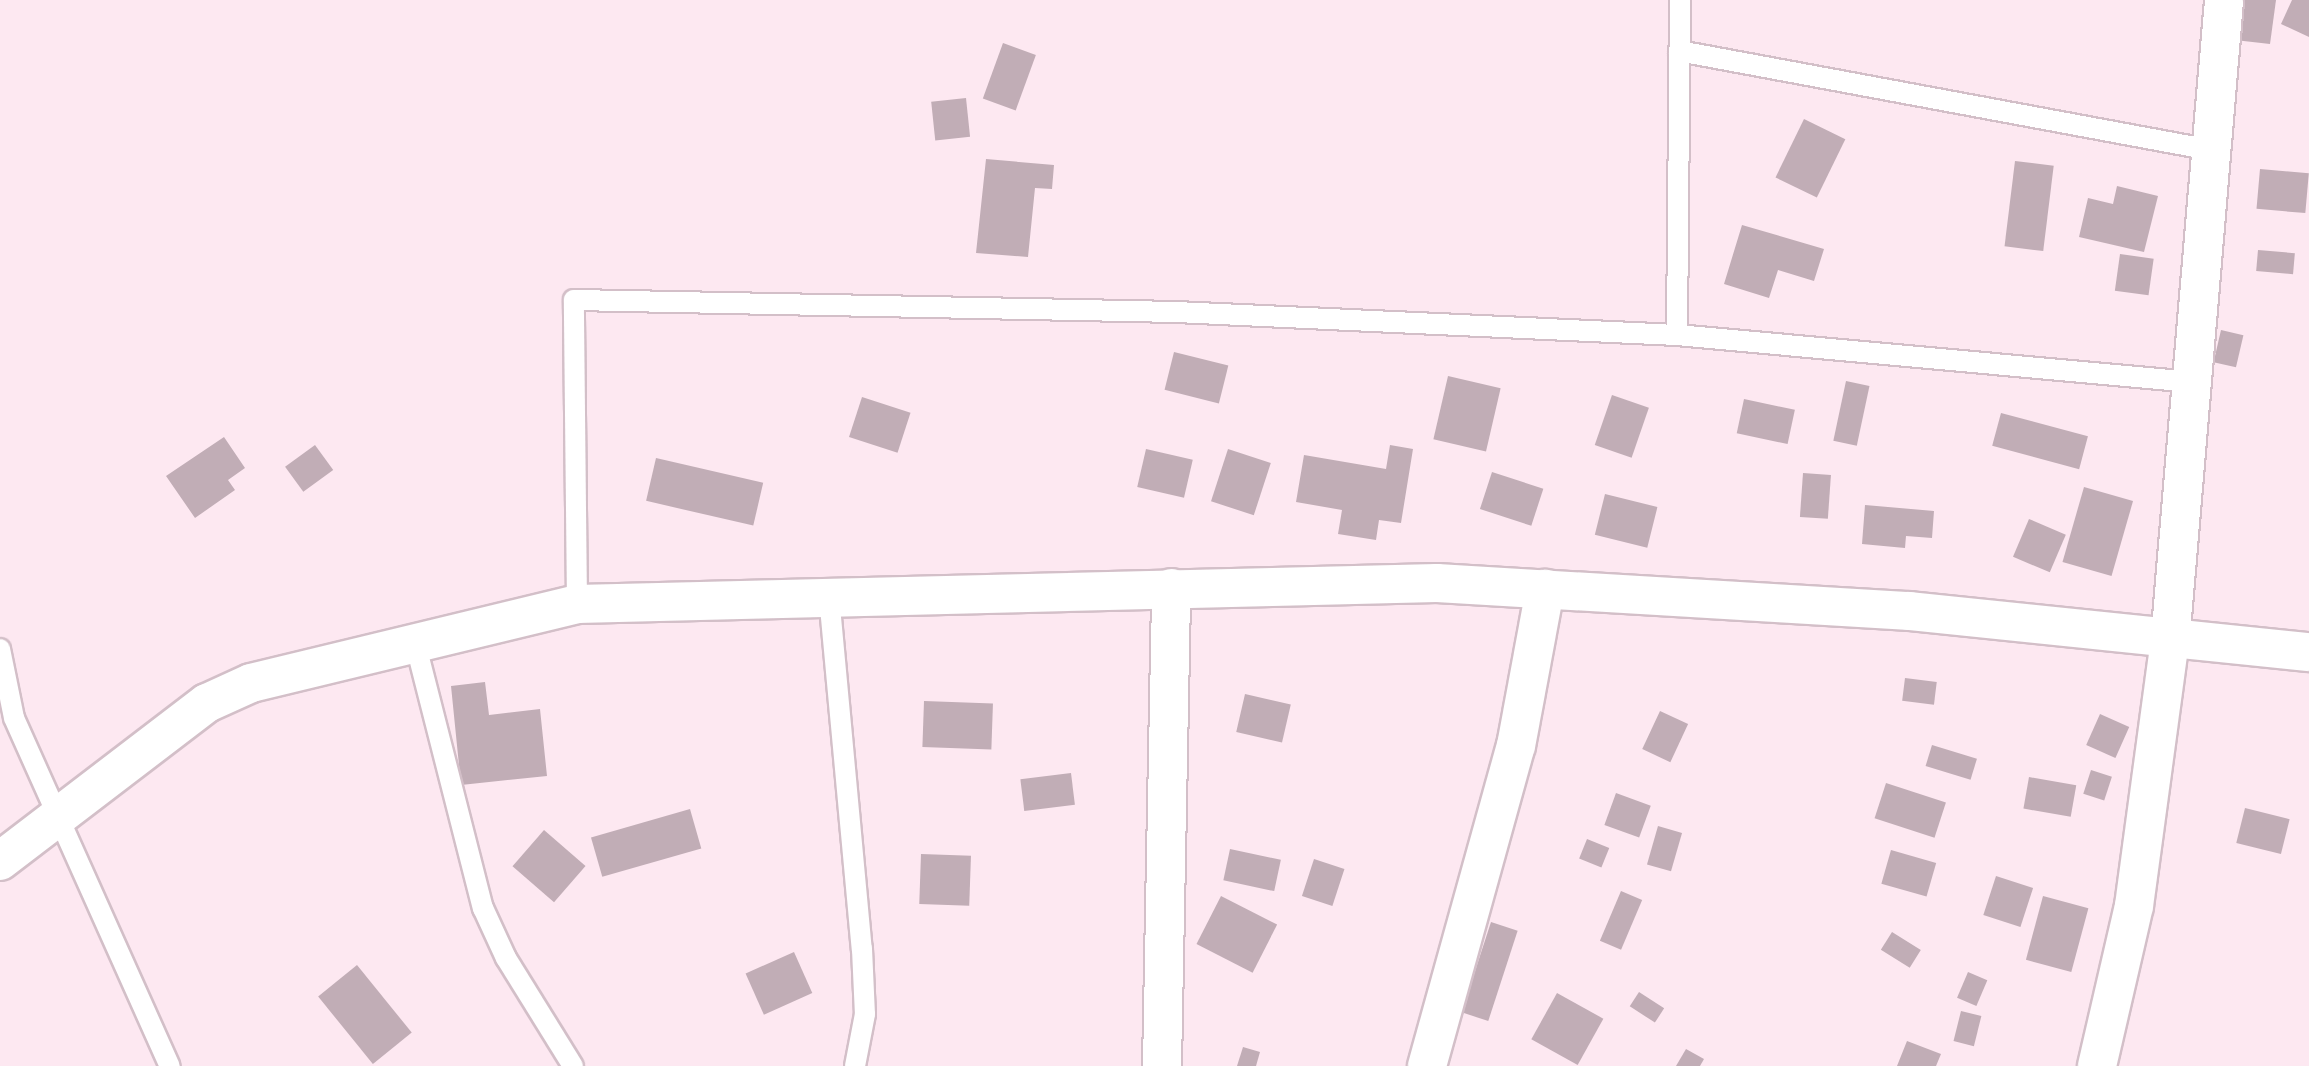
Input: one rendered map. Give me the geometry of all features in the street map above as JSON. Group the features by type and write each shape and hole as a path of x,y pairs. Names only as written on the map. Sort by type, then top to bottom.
{"street":[{"path":"2097,1066 2134,906 2170,641 2224,0"},
{"path":"0,861 54,816 207,703 251,683 577,604 1437,583 1910,611 2170,641 2309,652"},
{"path":"1162,1066 1171,588"},
{"path":"1427,1066 1516,746 1545,589"}],"lane":[{"path":"1677,335 1680,0"},
{"path":"1679,51 2211,150"},
{"path":"577,604 574,300 1176,312 1677,335 2191,382"},
{"path":"829,596 865,1014 855,1066"},
{"path":"415,642 483,908 506,958 573,1066"},
{"path":"0,649 14,718 54,816 170,1066"}],"building":[{"path":"2231,0 2276,0 2270,44 2226,39"},
{"path":"2292,0 2309,0 2309,37 2281,24"},
{"path":"1003,43 1036,55 1016,110 983,98"},
{"path":"966,98 970,137 935,140 931,102"},
{"path":"1804,119 1845,139 1817,198 1776,177"},
{"path":"986,159 1054,165 1052,189 1035,188 1028,257 976,253"},
{"path":"2015,161 2054,166 2043,251 2005,246"},
{"path":"2260,169 2309,173 2305,213 2257,209"},
{"path":"2117,186 2158,196 2144,252 2079,237 2088,198 2113,204"},
{"path":"1742,225 1824,249 1814,281 1778,270 1769,298 1724,284"},
{"path":"2258,250 2295,253 2293,274 2256,271"},
{"path":"2120,254 2154,259 2149,295 2115,291"},
{"path":"2221,330 2243,335 2236,367 2214,362"},
{"path":"1174,352 1228,366 1219,403 1165,390"},
{"path":"1448,376 1501,388 1486,451 1433,439"},
{"path":"1846,381 1869,386 1857,446 1833,441"},
{"path":"1612,395 1649,408 1632,458 1595,445"},
{"path":"862,397 911,413 898,453 849,437"},
{"path":"1744,399 1795,410 1788,444 1737,433"},
{"path":"2001,413 2088,436 2079,469 1992,446"},
{"path":"224,437 245,468 228,480 235,490 195,518 166,476"},
{"path":"315,445 333,470 303,492 285,467"},
{"path":"1390,445 1413,449 1401,523 1379,520 1376,540 1338,534 1342,510 1296,502 1304,455 1386,469"},
{"path":"1146,449 1193,460 1184,498 1137,487"},
{"path":"1228,449 1271,463 1254,515 1211,501"},
{"path":"656,458 763,483 753,526 646,501"},
{"path":"1492,472 1543,489 1531,526 1480,509"},
{"path":"1803,473 1831,475 1828,519 1800,517"},
{"path":"2084,487 2133,501 2112,576 2063,562"},
{"path":"1605,494 1657,507 1647,548 1595,535"},
{"path":"1865,505 1934,511 1932,538 1906,536 1905,548 1862,544"},
{"path":"2029,519 2066,535 2050,572 2013,557"},
{"path":"1905,678 1937,682 1934,705 1902,701"},
{"path":"485,682 489,715 540,709 547,776 461,785 451,686"},
{"path":"1245,694 1291,705 1282,743 1236,732"},
{"path":"924,701 993,703 991,749 922,747"},
{"path":"1660,711 1688,724 1670,762 1642,749"},
{"path":"2100,714 2129,727 2115,758 2086,745"},
{"path":"1932,745 1977,759 1971,780 1926,766"},
{"path":"2091,770 2112,777 2104,801 2083,794"},
{"path":"1071,773 1075,805 1024,811 1020,779"},
{"path":"2029,777 2076,785 2071,817 2023,809"},
{"path":"1886,783 1946,802 1934,838 1875,818"},
{"path":"1616,793 1651,806 1639,838 1604,825"},
{"path":"2245,808 2290,819 2281,854 2236,843"},
{"path":"690,809 701,848 602,877 591,837"},
{"path":"1658,826 1682,833 1671,871 1647,864"},
{"path":"544,830 586,866 554,902 513,866"},
{"path":"1587,839 1609,848 1601,867 1579,858"},
{"path":"1230,849 1281,860 1274,891 1223,880"},
{"path":"1891,850 1936,863 1927,897 1881,884"},
{"path":"921,854 971,856 969,906 919,904"},
{"path":"1314,859 1344,869 1332,906 1302,896"},
{"path":"1996,876 2033,888 2020,927 1983,915"},
{"path":"1621,891 1642,900 1621,950 1600,941"},
{"path":"1221,896 1277,925 1253,973 1196,944"},
{"path":"2043,896 2088,908 2071,972 2026,960"},
{"path":"1491,922 1518,931 1488,1021 1462,1012"},
{"path":"1892,932 1921,950 1910,968 1881,950"},
{"path":"794,952 812,993 764,1015 746,974"},
{"path":"357,965 412,1033 373,1064 318,996"},
{"path":"1968,972 1987,980 1976,1006 1957,998"},
{"path":"1639,992 1664,1008 1655,1023 1630,1006"},
{"path":"1557,993 1603,1019 1578,1065 1531,1039"},
{"path":"1961,1011 1981,1016 1974,1046 1954,1041"},
{"path":"1907,1041 1941,1054 1936,1066 1897,1066"},
{"path":"1243,1047 1260,1052 1256,1066 1237,1066"},
{"path":"1686,1049 1704,1059 1700,1066 1676,1066"}]}
